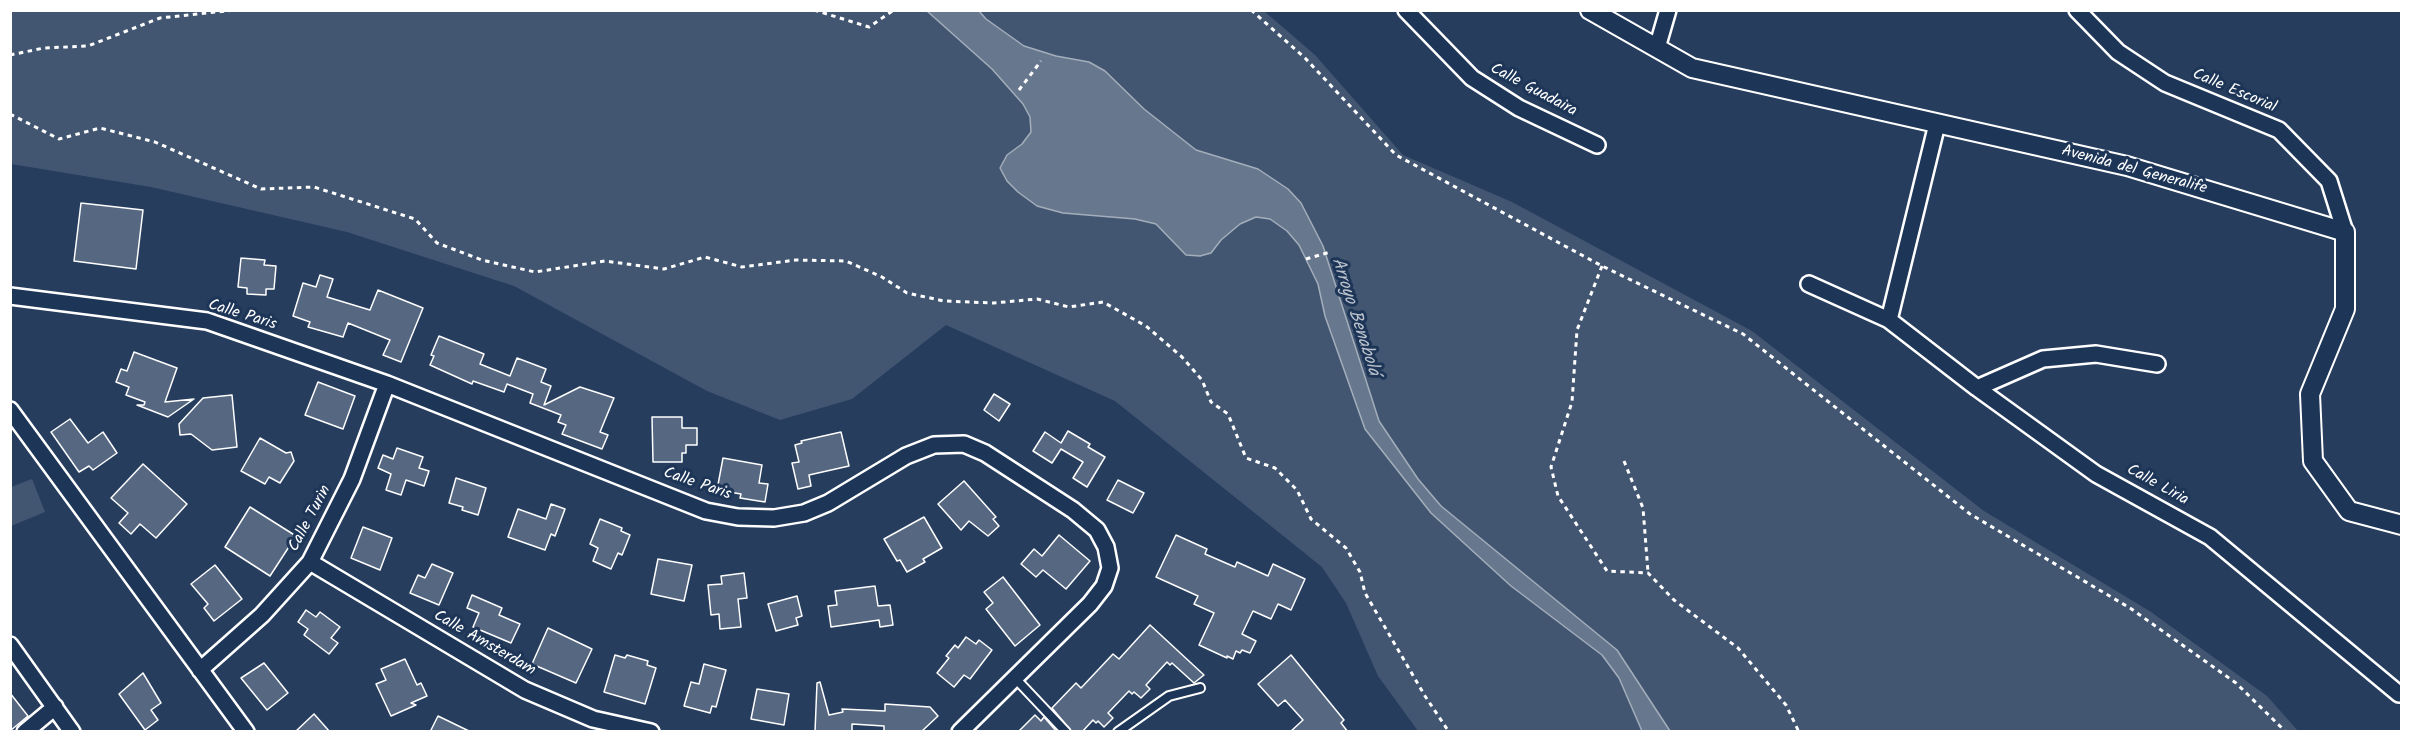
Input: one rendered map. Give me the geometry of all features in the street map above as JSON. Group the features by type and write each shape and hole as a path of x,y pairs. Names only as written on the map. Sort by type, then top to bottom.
{"street":[{"name":"Calle Guadaira","path":"1406,10 1472,78 1519,108 1597,145"},
{"name":"Avenida del Generalife","path":"1590,10 1692,68 2127,166 2345,232"},
{"path":"1657,48 1668,10"},
{"name":"Calle Escorial","path":"2077,10 2118,52 2165,83 2279,130 2330,181 2345,232"},
{"path":"1889,320 1937,124"},
{"path":"2345,232 2345,309 2310,394 2313,461 2349,511 2402,525"},
{"name":"Calle Liria","path":"1809,284 1889,320 1977,388 2096,474 2210,537 2399,694"},
{"name":"Calle Paris","path":"10,296 207,321 387,384 706,511 738,517 774,518 804,513 828,503 906,456 934,445 964,444 985,453 1073,510 1097,530 1106,548 1110,568 1104,586 1090,604 960,732"},
{"path":"1977,388 2043,359 2096,354 2157,364"},
{"name":"Calle Turin","path":"200,670 262,615 310,562 352,479 387,384"},
{"path":"10,410 246,732"},
{"name":"Calle Amsterdam","path":"310,562 525,690 593,719 651,732"},
{"path":"10,645 72,732"},
{"path":"25,732 55,707"}],"lane":[{"path":"1015,678 1066,732"},
{"path":"1118,732 1169,696 1200,688"}],"path":[{"path":"10,55 44,48 88,46 160,18 235,10"},
{"path":"814,10 868,27 894,10"},
{"path":"1251,10 1305,57 1396,155 1602,266 1743,334 1970,514 2130,608 2236,683 2286,732"},
{"path":"1019,90 1041,61"},
{"path":"10,114 59,139 100,128 155,142 261,189 314,187 415,219 436,243 482,260 535,272 605,261 664,269 705,257 742,267 796,260 846,261 882,277 907,293 944,301 994,303 1037,299 1069,308 1103,302 1146,326 1182,357 1202,380 1211,402 1228,414 1246,458 1275,468 1297,490 1311,519 1346,548 1360,572 1365,593 1425,696 1449,732"},
{"path":"1306,260 1330,252"},
{"path":"1602,266 1577,330 1572,402 1551,467 1558,496 1607,571 1648,573"},
{"path":"1624,461 1643,508 1648,573 1674,600 1738,648 1786,705 1799,732"}],"shaded area":[{"path":"10,11 1264,11 1315,55 1403,155 1512,202 1752,331 1984,511 2151,612 2267,696 2298,731 1418,731 1378,676 1346,603 1322,567 1115,401 946,325 852,399 780,420 707,391 514,286 347,232 151,187 11,164"},
{"path":"927,11 979,11 986,19 1024,46 1056,56 1089,62 1105,71 1144,109 1196,150 1258,169 1288,189 1301,203 1323,246 1379,421 1418,479 1441,506 1617,650 1670,731 1642,731 1619,678 1602,655 1511,586 1431,513 1365,429 1325,316 1318,284 1299,245 1287,231 1270,219 1256,217 1240,224 1221,240 1211,253 1200,256 1186,255 1156,224 1135,219 1063,213 1037,206 1007,181 1000,168 1007,155 1022,144 1031,132 1030,117 1023,104 992,69"},
{"path":"32,479 45,512 11,526 11,487"}],"building":[{"path":"81,203 143,210 136,269 74,261"},
{"path":"241,258 265,260 264,265 276,266 274,289 266,289 266,295 247,294 247,288 238,287"},
{"path":"320,275 333,279 327,297 370,310 378,290 423,308 401,362 383,355 390,340 348,323 343,337 308,327 310,322 293,316 303,283 316,287"},
{"path":"439,336 484,354 480,364 510,376 517,358 546,369 541,382 551,386 544,405 580,387 614,398 600,432 608,435 602,449 562,434 566,425 558,422 561,415 530,403 533,394 507,384 504,392 473,381 472,384 430,365 434,356 431,355"},
{"path":"134,352 177,368 165,402 194,399 168,417 137,405 144,405 145,402 126,395 129,387 116,382 121,369 127,371"},
{"path":"318,382 355,396 343,429 305,415"},
{"path":"994,394 1010,404 999,421 984,410"},
{"path":"232,395 237,447 212,450 191,434 180,435 179,424 203,398"},
{"path":"652,417 682,417 682,428 697,428 697,445 686,445 686,453 682,453 682,462 653,462"},
{"path":"70,419 88,443 103,432 117,453 93,470 89,466 79,472 51,432"},
{"path":"1068,431 1090,444 1088,447 1105,457 1087,487 1073,478 1083,462 1061,449 1052,463 1033,451 1045,432 1061,443"},
{"path":"841,432 849,466 809,475 811,486 798,489 792,463 799,462 795,445 802,443 801,441"},
{"path":"260,438 286,453 291,452 294,461 280,483 269,477 265,484 241,471"},
{"path":"397,448 423,457 419,468 429,471 424,486 406,480 401,495 386,490 391,474 378,468 383,455 393,459"},
{"path":"723,458 762,465 759,483 768,484 765,502 740,498 741,494 717,490"},
{"path":"143,464 187,504 156,538 140,524 131,534 119,523 128,513 111,498"},
{"path":"456,478 486,488 478,515 449,503"},
{"path":"1118,480 1144,493 1133,513 1107,500"},
{"path":"964,481 996,517 993,519 999,526 988,536 969,521 961,530 938,504"},
{"path":"551,504 565,509 555,536 551,534 545,550 508,537 518,509 546,519"},
{"path":"250,507 296,536 270,576 225,547"},
{"path":"924,517 942,548 923,559 925,562 907,572 900,560 897,561 884,539"},
{"path":"600,519 622,528 621,531 630,535 622,555 618,553 611,569 593,561 598,548 590,544"},
{"path":"363,527 392,538 380,570 351,558"},
{"path":"1059,535 1090,561 1066,589 1043,570 1036,577 1021,564 1034,549 1042,556"},
{"path":"1176,535 1207,549 1205,554 1235,567 1237,562 1268,576 1273,564 1305,579 1291,610 1278,604 1271,619 1253,611 1242,634 1256,641 1250,653 1242,650 1240,653 1236,651 1233,659 1199,645 1214,613 1194,604 1198,596 1156,577"},
{"path":"658,559 692,565 684,601 651,594"},
{"path":"432,564 453,573 439,605 410,593 418,575 425,578"},
{"path":"215,565 242,599 214,621 204,608 208,604 191,584"},
{"path":"744,573 747,598 738,599 741,627 720,629 719,614 711,615 708,585 722,584 721,576"},
{"path":"1003,577 1040,625 1015,646 986,609 993,603 984,592"},
{"path":"875,586 878,606 890,605 893,625 880,627 879,620 831,627 828,606 837,605 835,591"},
{"path":"472,595 502,608 499,615 520,624 511,643 473,627 479,613 467,608"},
{"path":"797,596 802,616 796,618 798,625 776,631 768,604"},
{"path":"306,610 316,617 320,612 340,627 331,638 338,643 329,654 304,635 308,629 298,622"},
{"path":"1150,625 1204,675 1194,683 1172,663 1170,665 1167,662 1146,685 1150,689 1141,698 1129,691 1108,713 1113,718 1104,727 1098,721 1096,723 1093,720 1082,732 1072,732 1052,708 1076,683 1081,688 1113,654 1119,659"},
{"path":"548,628 592,649 576,683 532,664"},
{"path":"966,637 976,644 979,640 992,650 970,679 964,675 954,687 937,673 949,658 946,656 955,645 958,648"},
{"path":"615,655 625,658 627,655 648,661 647,665 656,668 645,704 604,692"},
{"path":"1291,655 1344,720 1341,723 1348,732 1290,732 1303,720 1285,700 1278,706 1258,684"},
{"path":"405,659 417,685 421,683 427,696 411,703 416,705 391,716 376,684 386,680 381,669"},
{"path":"264,663 288,693 267,710 241,678"},
{"path":"704,664 726,670 716,707 712,706 710,713 684,706 691,682 699,684"},
{"path":"143,673 161,703 151,710 158,720 145,730 119,694"},
{"path":"820,682 829,715 843,712 842,709 885,711 885,704 930,707 938,716 921,732 884,732 884,726 852,724 852,732 815,732 817,683"},
{"path":"757,689 789,694 784,725 751,719"},
{"path":"10,693 28,716 10,731"},
{"path":"314,714 330,732 295,732"},
{"path":"1035,715 1041,721 1044,717 1057,732 1018,732"},
{"path":"438,716 471,732 430,732"}],"water label":[{"name":"Arroyo Benabolá","path":"1354,317"}]}
